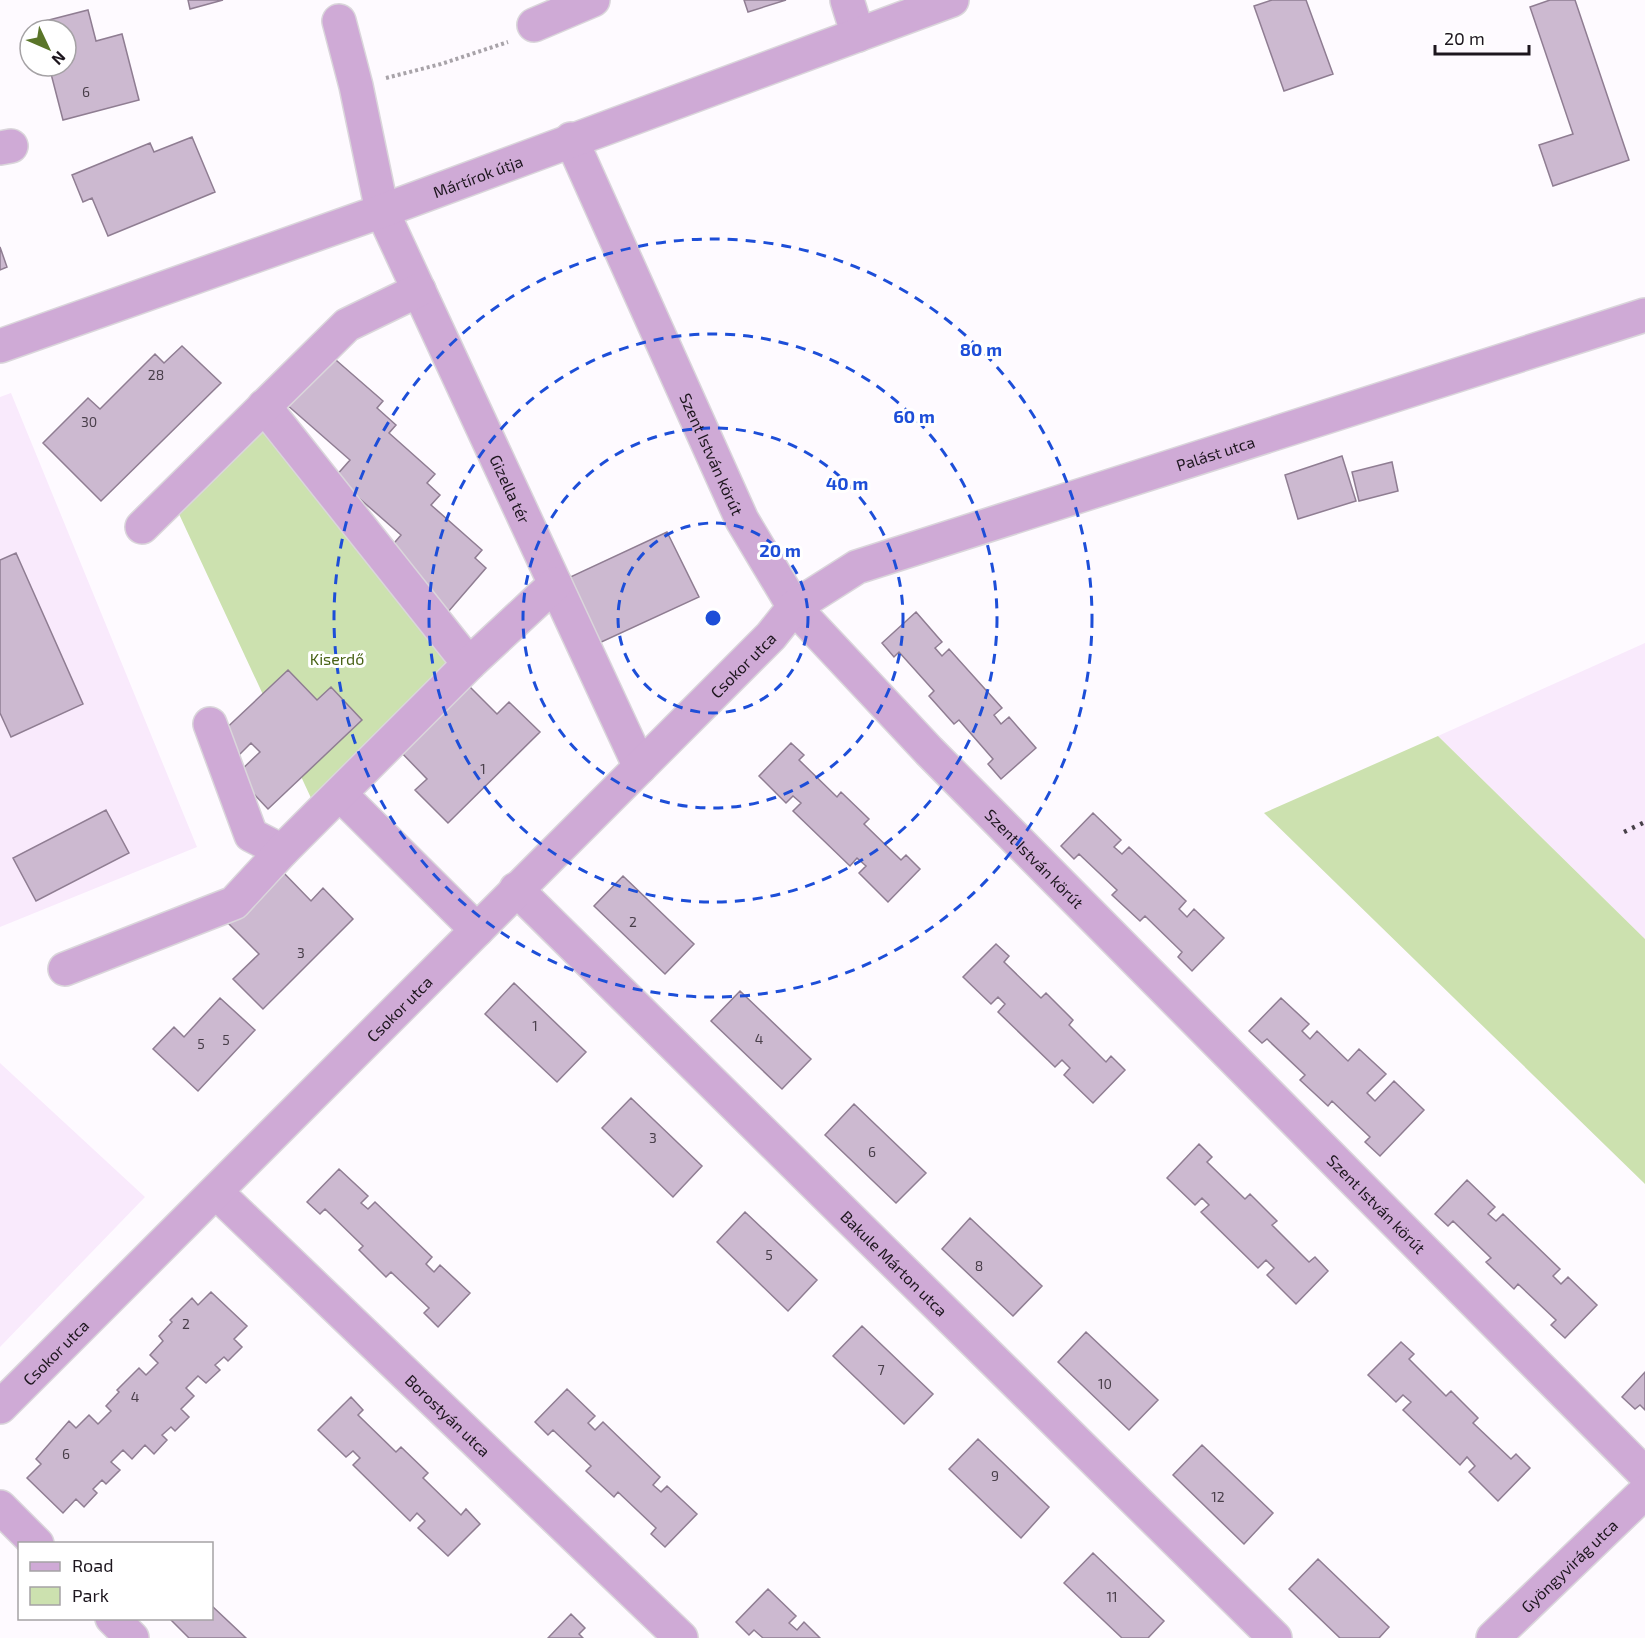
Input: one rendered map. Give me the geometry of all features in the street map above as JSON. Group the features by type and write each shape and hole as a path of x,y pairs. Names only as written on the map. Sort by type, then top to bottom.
{"street":[{"path":"534,25 593,0"},
{"path":"847,0 858,35"},
{"name":"Mártírok útja","path":"0,346 382,211 571,139 952,0"},
{"name":"Gizella tér","path":"339,21 357,86 382,211 640,767"},
{"name":"Szent István körút","path":"571,139 742,520 794,607 930,751 1645,1474"},
{"path":"142,526 347,325 419,290"},
{"name":"Palást utca","path":"794,607 857,567 1645,315"},
{"path":"264,406 470,664"},
{"path":"65,969 234,903 339,794 470,664 555,584"},
{"name":"Csokor utca","path":"0,1407 771,636 794,607"},
{"path":"210,724 251,835 282,851"},
{"path":"339,794 477,930"},
{"name":"Bakule Márton utca","path":"516,889 1275,1638"},
{"name":"Borostyán utca","path":"216,1192 681,1638"},
{"name":"Gyöngyvirág utca","path":"1493,1638 1645,1492"},
{"path":"0,1507 35,1542"},
{"path":"114,1620 132,1638"}],"path":[{"path":"357,86 506,44 534,25"}],"shaded area":[{"path":"11,393 197,847 0,927 0,397"},
{"path":"1645,643 1645,939 1438,736"},
{"path":"0,1063 145,1197 0,1347"}],"green space":[{"name":"Kiserdő","path":"264,430 448,664 311,798 179,514"},
{"path":"1438,736 1645,939 1645,1184 1264,813"}],"building":[{"path":"188,0 223,0 190,9"},
{"path":"744,0 786,0 748,12"},
{"path":"1272,0 1306,0 1333,74 1284,91 1254,6"},
{"path":"1550,0 1575,0 1629,160 1553,186 1539,145 1573,134 1530,7"},
{"path":"88,10 96,41 122,34 139,100 63,120 52,78 78,78 78,18 57,18"},
{"path":"192,137 215,192 108,236 92,198 83,202 72,175 150,143 154,152"},
{"path":"0,247 7,267 0,270"},
{"path":"182,346 221,383 101,501 43,443 88,398 100,409 155,354 164,363"},
{"path":"329,354 383,401 377,408 396,425 389,433 435,474 427,483 440,495 431,505 482,550 475,558 486,568 448,612 384,555 401,535 335,477 350,460 286,404"},
{"path":"1342,456 1356,501 1298,519 1285,475"},
{"path":"1392,462 1398,491 1359,501 1352,472"},
{"path":"667,532 699,597 597,644 566,579"},
{"path":"16,553 83,704 11,737 0,713 0,560"},
{"path":"916,612 942,642 935,648 942,656 949,649 1002,708 994,715 1001,724 1009,717 1036,748 1001,779 988,764 993,759 959,720 954,724 929,696 934,691 899,652 894,657 882,643"},
{"path":"288,670 317,700 331,687 362,720 268,809 236,775 260,752 251,743 238,756 218,736"},
{"path":"465,682 497,714 509,702 540,732 448,823 415,790 427,779 398,749"},
{"path":"791,743 804,755 799,760 837,797 841,792 869,819 864,824 901,860 906,855 920,869 888,902 859,873 866,866 857,858 850,866 793,811 801,803 793,796 786,803 759,776"},
{"path":"106,810 129,853 36,901 13,858"},
{"path":"1093,813 1121,840 1114,847 1122,854 1129,847 1186,901 1179,909 1187,917 1194,909 1224,938 1192,971 1178,957 1182,952 1145,916 1140,921 1112,895 1117,890 1079,854 1074,859 1061,846"},
{"path":"279,868 311,901 323,888 353,919 263,1009 233,979 259,954 226,921"},
{"path":"623,876 694,944 665,974 594,906"},
{"path":"996,944 1009,956 1004,962 1041,998 1046,993 1073,1020 1069,1025 1106,1062 1111,1056 1125,1070 1093,1103 1064,1075 1070,1068 1062,1060 1055,1067 998,1012 1005,1004 998,997 991,1004 963,977"},
{"path":"514,983 586,1052 557,1082 485,1014"},
{"path":"740,991 811,1059 782,1089 711,1021"},
{"path":"220,998 255,1030 198,1091 153,1049 174,1027 184,1037"},
{"path":"1281,998 1309,1024 1302,1031 1310,1039 1317,1031 1348,1061 1359,1049 1386,1074 1367,1093 1375,1101 1394,1081 1424,1110 1380,1156 1365,1142 1370,1137 1332,1101 1328,1106 1300,1080 1305,1075 1267,1039 1262,1043 1249,1031"},
{"path":"631,1098 702,1166 673,1197 602,1128"},
{"path":"854,1104 926,1173 896,1203 825,1135"},
{"path":"1199,1144 1212,1157 1207,1162 1245,1199 1250,1194 1277,1221 1272,1225 1309,1262 1315,1257 1328,1271 1296,1304 1267,1275 1274,1268 1266,1260 1258,1268 1201,1212 1209,1205 1202,1198 1195,1205 1167,1178"},
{"path":"339,1169 368,1196 361,1203 368,1209 375,1202 432,1257 426,1264 434,1272 440,1265 470,1293 438,1327 424,1313 429,1308 391,1272 386,1277 359,1250 363,1246 325,1209 320,1214 307,1202"},
{"path":"1467,1180 1495,1207 1488,1214 1496,1221 1503,1214 1560,1269 1553,1276 1561,1284 1568,1277 1597,1305 1565,1338 1551,1325 1556,1320 1518,1284 1514,1289 1486,1262 1491,1258 1453,1221 1448,1226 1435,1214"},
{"path":"745,1212 817,1280 788,1311 717,1242"},
{"path":"970,1218 1042,1286 1013,1316 942,1249"},
{"path":"211,1292 247,1326 234,1339 242,1347 228,1361 224,1357 215,1365 220,1370 206,1383 198,1376 186,1388 194,1396 181,1409 189,1417 175,1431 171,1427 162,1435 167,1440 154,1454 145,1445 132,1459 123,1450 111,1462 120,1470 106,1484 102,1480 93,1489 97,1493 84,1507 76,1499 63,1513 27,1478 41,1464 36,1459 69,1421 76,1428 89,1415 98,1424 111,1411 106,1406 119,1392 117,1390 139,1368 146,1375 158,1363 150,1355 163,1341 159,1336 172,1322 170,1320 192,1298 198,1305"},
{"path":"862,1326 933,1394 904,1424 833,1356"},
{"path":"1086,1332 1158,1400 1129,1430 1058,1362"},
{"path":"1401,1342 1414,1354 1409,1359 1446,1396 1451,1391 1478,1418 1473,1423 1511,1459 1516,1454 1530,1468 1498,1501 1469,1472 1475,1466 1467,1457 1460,1465 1403,1410 1411,1402 1403,1395 1396,1402 1368,1375"},
{"path":"1645,1372 1645,1410 1640,1405 1635,1409 1622,1397"},
{"path":"567,1389 595,1416 588,1423 595,1430 603,1422 660,1477 653,1485 661,1492 667,1486 697,1514 665,1547 651,1534 656,1528 618,1492 614,1497 586,1471 591,1466 553,1430 548,1435 535,1422"},
{"path":"351,1397 363,1410 358,1415 396,1452 401,1447 428,1473 423,1478 461,1515 466,1509 480,1524 448,1556 418,1528 425,1521 417,1513 410,1521 353,1465 360,1458 353,1451 346,1457 318,1430"},
{"path":"978,1439 1049,1507 1021,1538 949,1469"},
{"path":"1202,1445 1273,1513 1244,1544 1173,1475"},
{"path":"1093,1553 1164,1621 1148,1638 1122,1638 1064,1583"},
{"path":"1318,1559 1389,1627 1379,1638 1340,1638 1289,1589"},
{"path":"768,1589 796,1616 789,1623 797,1630 804,1622 820,1638 763,1638 754,1630 749,1635 736,1622"},
{"path":"213,1607 246,1638 189,1638 171,1620 213,1620"},
{"path":"571,1614 585,1628 579,1634 583,1638 548,1638"}],"railway":[{"path":"1624,832 1645,822"}]}
